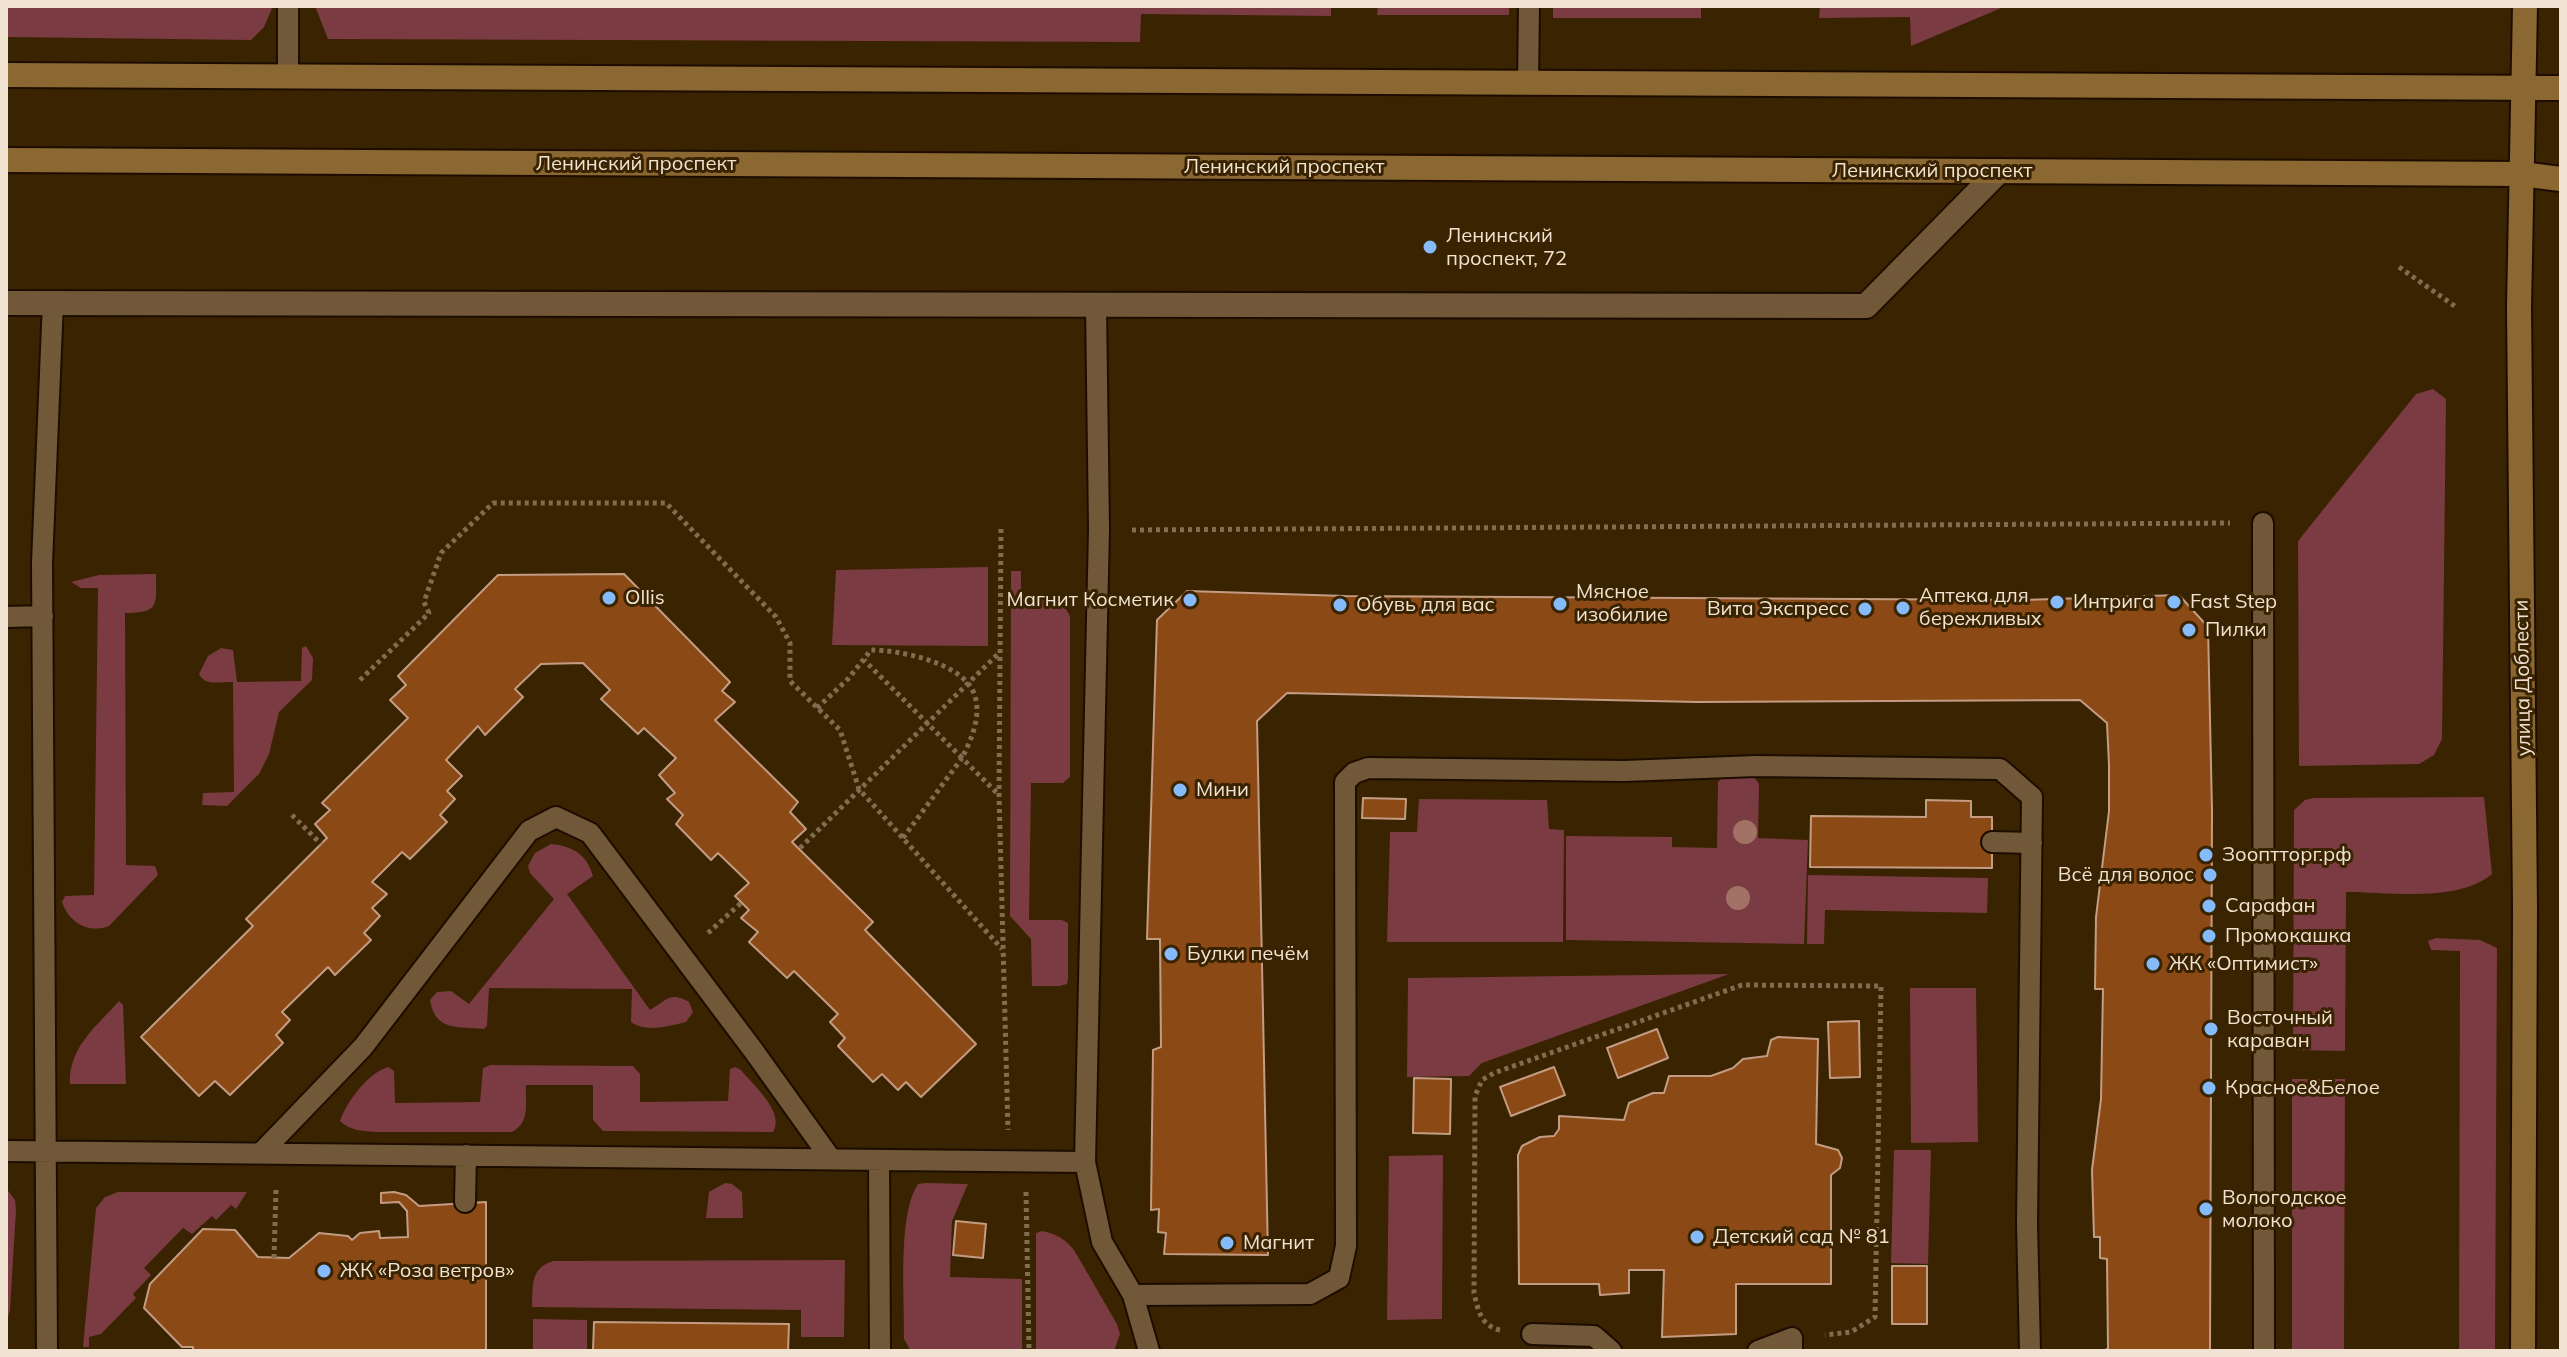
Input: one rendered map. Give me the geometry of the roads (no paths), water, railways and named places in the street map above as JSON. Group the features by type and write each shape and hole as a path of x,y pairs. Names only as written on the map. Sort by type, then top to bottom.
{"main road":[{"name":"улица Доблести","path":"2523,1351 2525,909 2519,307 2525,6"},
{"path":"6,75 2561,88"},
{"name":"Ленинский проспект","path":"6,160 2521,174 2561,179"}],"street":[{"path":"6,303 1866,306 1999,171"}],"lane":[{"path":"288,6 288,77"},
{"path":"1528,84 1529,6"},
{"path":"47,1351 42,563 53,302"},
{"path":"1096,304 1099,529 1085,1162 1102,1242 1133,1295 1149,1351"},
{"path":"2263,523 2264,1351"},
{"path":"6,617 43,616"},
{"path":"1133,1295 1310,1294 1339,1278 1346,1246 1345,782 1354,773 1368,768 1624,771 1756,766 2000,769 2032,797 2027,1224 2030,1351"},
{"path":"261,1153 363,1047 529,831 556,817 590,833 831,1159"},
{"path":"1992,842 2032,843"},
{"path":"6,1151 1085,1162"},
{"path":"465,1202 466,1155"},
{"path":"879,1160 880,1351"},
{"path":"1532,1334 1594,1336 1611,1351"},
{"path":"1758,1351 1792,1344"}],"place":[{"name":"Ленинский проспект, 72","path":"1430,247"},
{"name":"Ollis","path":"609,598"},
{"name":"Магнит Косметик","path":"1190,600"},
{"name":"Интрига","path":"2057,602"},
{"name":"Fast Step","path":"2174,602"},
{"name":"Мясное изобилие","path":"1560,604"},
{"name":"Обувь для вас","path":"1340,605"},
{"name":"Аптека для бережливых","path":"1903,608"},
{"name":"Вита Экспресс","path":"1865,609"},
{"name":"Пилки","path":"2189,630"},
{"name":"Мини","path":"1180,790"},
{"name":"Зооптторг.рф","path":"2206,855"},
{"name":"Всё для волос","path":"2210,875"},
{"name":"Сарафан","path":"2209,906"},
{"name":"Промокашка","path":"2209,936"},
{"name":"Булки печём","path":"1171,954"},
{"name":"ЖК «Оптимист»","path":"2153,964"},
{"name":"Восточный караван","path":"2211,1029"},
{"name":"Красное&Белое","path":"2209,1088"},
{"name":"Вологодское молоко","path":"2206,1209"},
{"name":"Детский сад № 81","path":"1697,1237"},
{"name":"Магнит","path":"1227,1243"},
{"name":"ЖК «Роза ветров»","path":"324,1271"}]}
